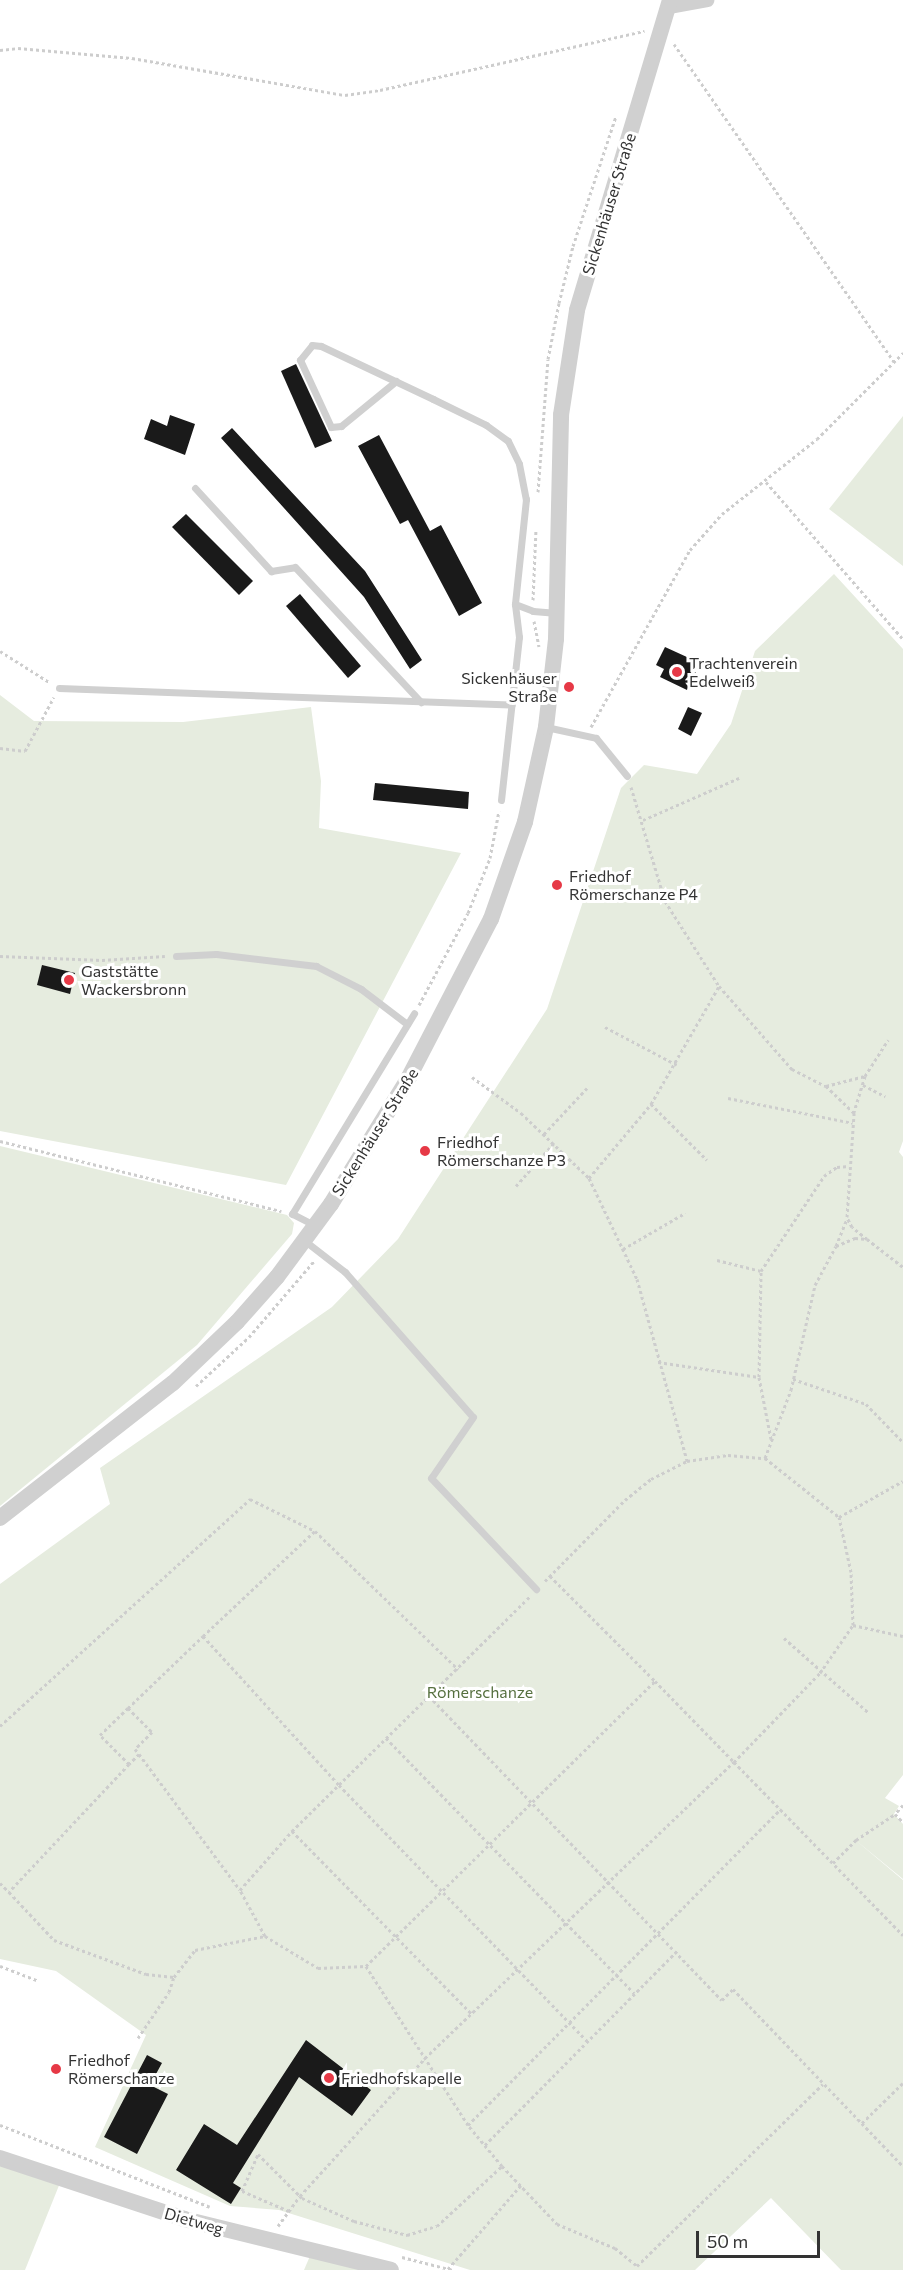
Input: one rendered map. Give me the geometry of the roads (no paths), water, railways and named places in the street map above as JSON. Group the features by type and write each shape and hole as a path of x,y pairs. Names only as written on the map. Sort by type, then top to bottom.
{"street":[{"path":"670,3 707,0"},
{"name":"Sickenhäuser Straße","path":"0,1518 188,1370 257,1300 316,1226 409,1077 480,945 518,847 546,727 557,613 561,415 576,320 670,3"},
{"name":"Dietweg","path":"0,2158 184,2219 391,2262"}],"lane":[{"path":"396,381 341,426 331,427 300,360 312,345 321,346 396,381 486,425 508,441 519,464 526,499 516,604 519,637 501,800"},
{"path":"195,488 271,570 295,567 421,702"},
{"path":"516,604 533,611 557,613"},
{"path":"59,688 512,705"},
{"path":"546,727 586,734 604,743 627,776"},
{"path":"176,956 216,954 316,966 360,989 407,1024"},
{"path":"316,1226 292,1214 414,1013"},
{"path":"305,1241 345,1272 473,1417 431,1478 536,1589"}],"place":[{"name":"Trachtenverein Edelweiß","path":"677,672"},
{"name":"Sickenhäuser Straße","path":"569,687"},
{"name":"Friedhof Römerschanze P4","path":"557,885"},
{"name":"Gaststätte Wackersbronn","path":"69,980"},
{"name":"Friedhof Römerschanze P3","path":"425,1151"},
{"name":"Friedhof Römerschanze","path":"56,2069"},
{"name":"Friedhofskapelle","path":"329,2078"}],"park label":[{"name":"Römerschanze","path":"480,1692"}]}
